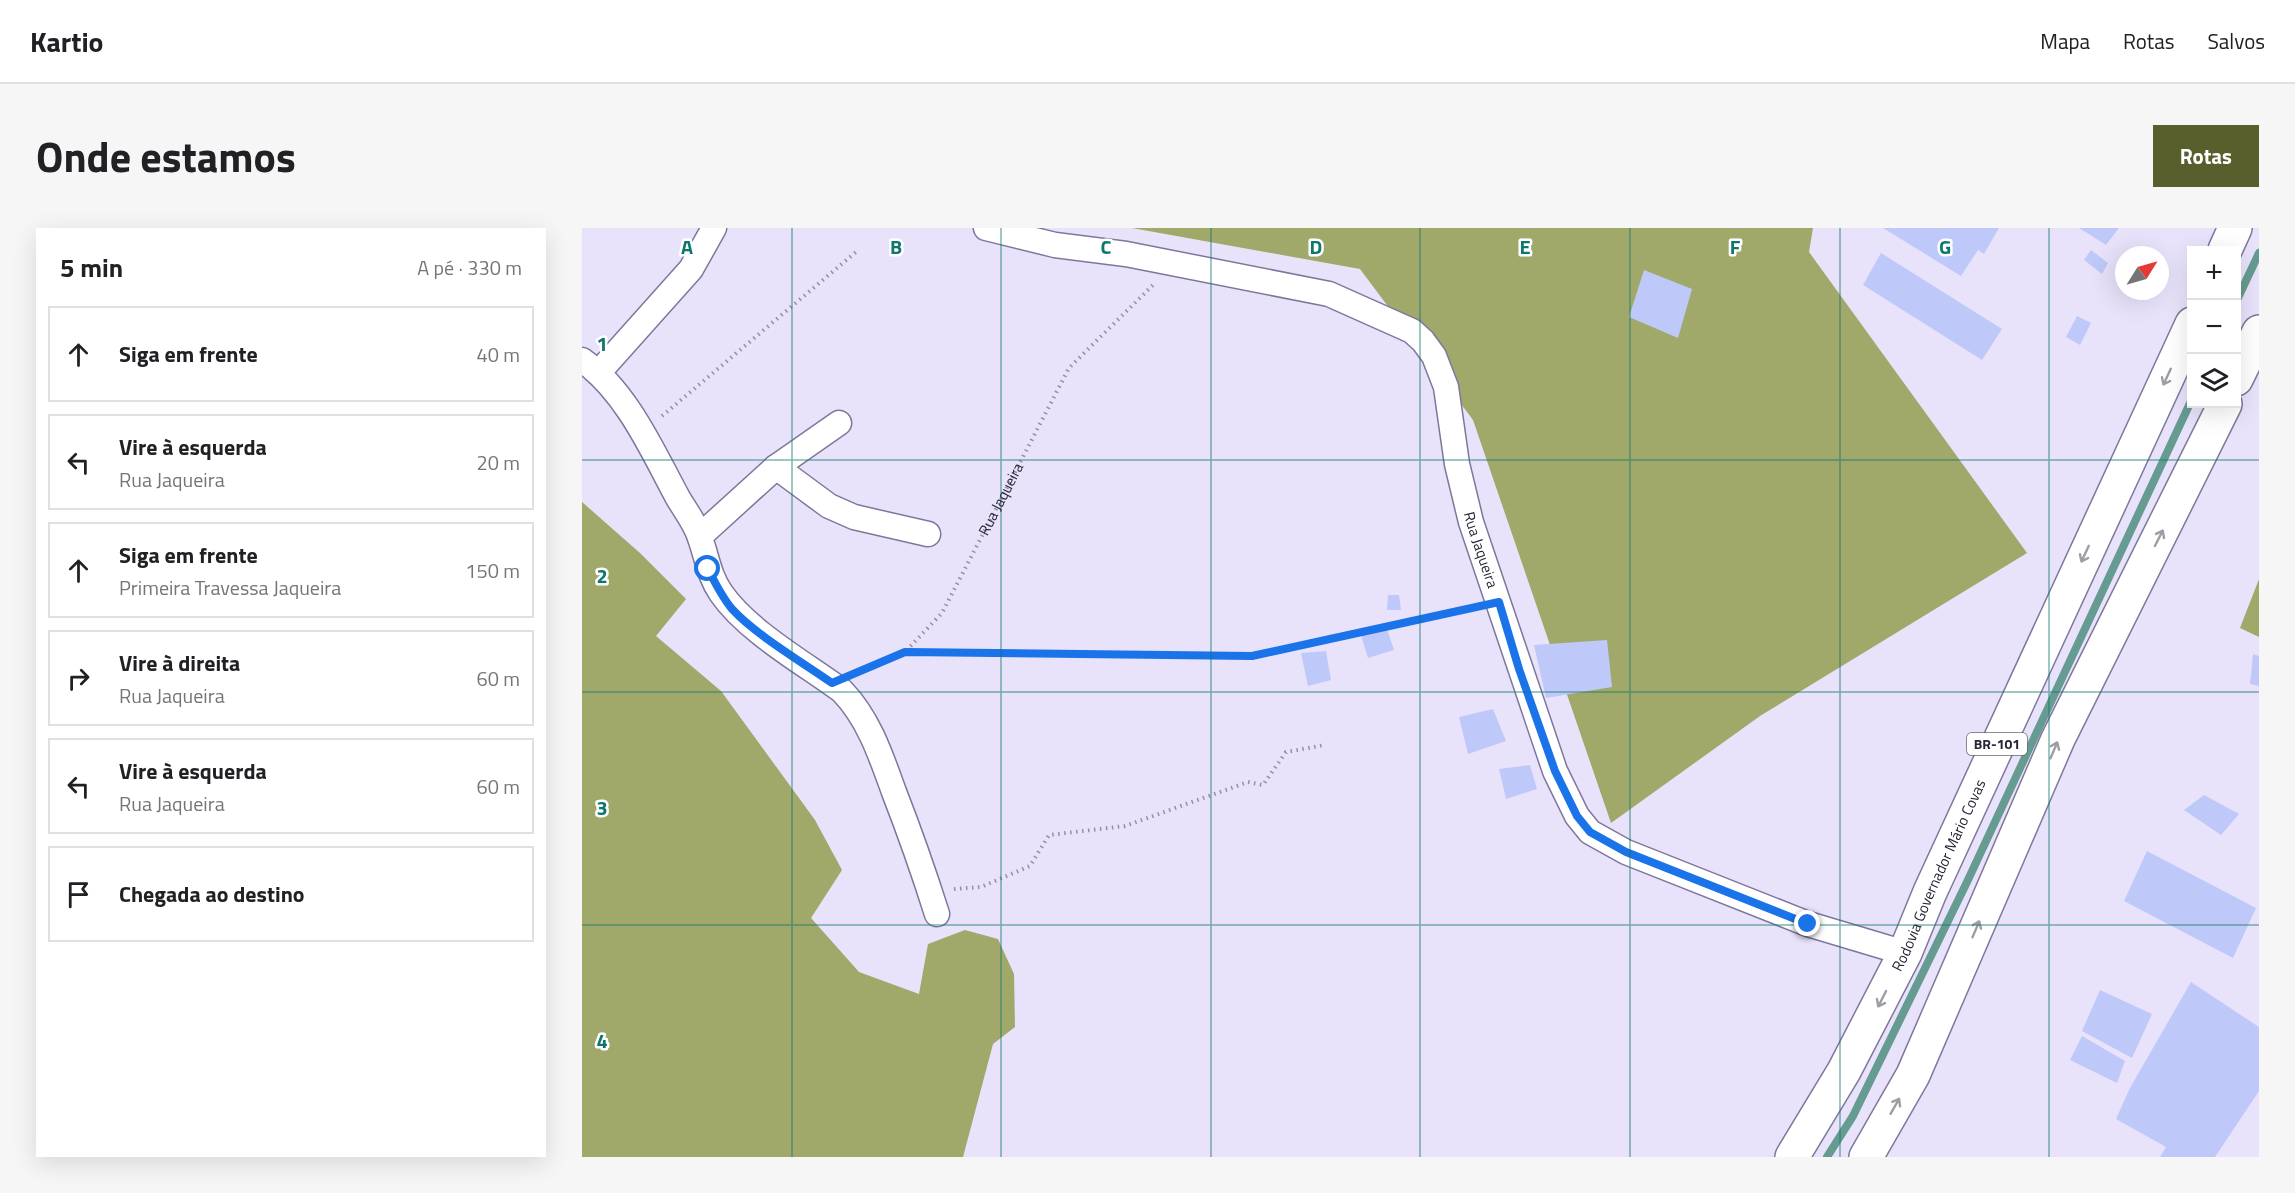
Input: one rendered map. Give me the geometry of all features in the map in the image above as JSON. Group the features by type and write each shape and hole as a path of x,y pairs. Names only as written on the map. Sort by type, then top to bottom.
{"highway":[{"path":"2227,246 2235,228"},
{"path":"2241,369 2259,332"},
{"name":"Rodovia Governador Mário Covas","path":"1792,1157 1844,1071 1905,953 1930,892 2187,335"},
{"path":"1866,1157 1913,1076 2058,739 2223,408"}],"street":[{"path":"714,228 691,268 591,366 643,431 700,536 708,569 719,592 732,609 832,683 854,703 867,725 917,851 937,914"},
{"name":"Rua Jaqueira","path":"986,228 1055,245 1126,254 1329,294 1399,324 1423,340 1434,356 1446,387 1458,464 1471,522 1555,771 1577,816 1590,832 1626,852 1808,924 1905,953"},
{"path":"700,536 776,467 839,423"},
{"path":"776,467 829,506 854,517 928,534"}],"path":[{"path":"643,431 856,252"},
{"name":"Rua Jaqueira","path":"832,683 905,652 942,613 1069,368 1175,263"},
{"path":"905,652 1252,656 1499,602"},
{"path":"930,891 981,887 1030,866 1049,835 1125,826 1248,782 1263,785 1286,752 1325,745"}],"green space":[{"path":"1132,228 1813,228 1809,252 2027,553 1760,716 1611,823 1473,420 1360,269"},
{"path":"582,502 640,553 686,599 656,636 721,691 815,820 842,870 811,918 859,972 919,994 928,944 965,930 998,939 1014,974 1015,1027 993,1044 963,1157 582,1157"},
{"path":"2259,579 2259,637 2240,628"}],"building":[{"path":"1883,228 1999,228 1984,254 1978,250 1961,276"},
{"path":"2079,228 2119,228 2106,245"},
{"path":"2091,250 2108,263 2102,274 2084,260"},
{"path":"1881,253 2002,329 1982,360 1863,285"},
{"path":"1644,270 1692,289 1678,338 1629,317"},
{"path":"2077,316 2091,323 2080,345 2066,337"},
{"path":"1388,595 1399,595 1401,610 1387,610"},
{"path":"1387,629 1394,650 1368,658 1360,632"},
{"path":"1607,640 1612,687 1546,698 1534,645"},
{"path":"1326,651 1331,680 1308,686 1301,653"},
{"path":"2253,654 2259,656 2259,686 2250,684"},
{"path":"1493,709 1506,741 1468,754 1459,717"},
{"path":"1530,765 1537,789 1506,799 1499,769"},
{"path":"2204,795 2239,814 2221,835 2184,810"},
{"path":"2147,851 2256,908 2233,958 2124,901"},
{"path":"2191,982 2259,1027 2259,1091 2215,1157 2160,1157 2166,1147 2116,1119 2130,1088"},
{"path":"2100,990 2152,1014 2132,1058 2082,1031"},
{"path":"2082,1036 2125,1061 2117,1083 2070,1060"}],"waterway":[{"path":"2237,300 2259,253"},
{"path":"1827,1157 1853,1116 1967,882 2188,408"}],"route":[{"path":"708,569 719,592 732,609 832,683 905,652 1252,656 1499,602 1519,669 1555,771 1577,816 1590,832 1626,852 1808,924"}]}
